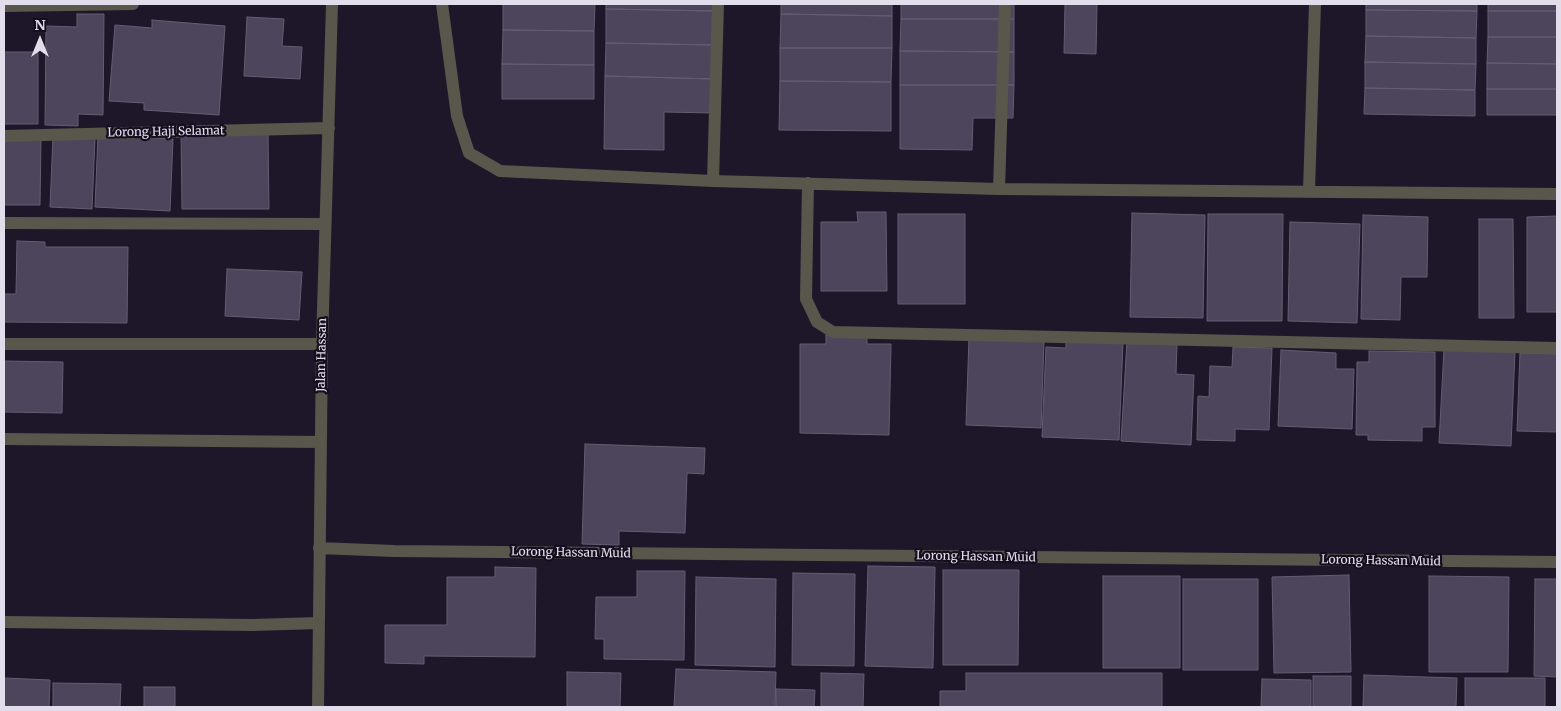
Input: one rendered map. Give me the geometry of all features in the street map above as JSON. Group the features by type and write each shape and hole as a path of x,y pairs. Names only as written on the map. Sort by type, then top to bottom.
{"street":[{"path":"4,6 133,4"},
{"name":"Jalan Hassan","path":"318,707 322,344 332,4"},
{"path":"442,4 458,116 469,153 500,171 712,181 999,189 1309,190 1557,194"},
{"path":"712,181 718,4"},
{"path":"999,189 1005,4"},
{"path":"1309,190 1315,4"},
{"name":"Lorong Haji Selamat","path":"4,136 329,128"},
{"path":"808,183 806,299 817,322 833,332 1557,348"},
{"path":"4,223 326,224"},
{"path":"4,344 322,344"},
{"path":"4,439 321,442"},
{"name":"Lorong Hassan Muid","path":"320,548 394,551 1557,562"},
{"path":"4,622 252,625 319,623"}],"building":[{"path":"503,4 595,4 594,31 503,30"},
{"path":"606,4 715,4 715,11 606,9"},
{"path":"781,4 892,4 892,16 781,14"},
{"path":"901,4 1014,4 1014,19 901,19"},
{"path":"1065,4 1097,4 1096,54 1064,53"},
{"path":"1366,4 1477,4 1477,11 1366,10"},
{"path":"1488,4 1557,4 1557,11 1488,11"},
{"path":"606,9 715,11 714,45 606,43"},
{"path":"1366,10 1477,11 1476,38 1366,36"},
{"path":"1488,11 1557,11 1557,37 1488,37"},
{"path":"77,14 104,14 103,115 78,114 78,126 45,125 46,26 77,27"},
{"path":"781,14 892,16 892,48 780,48"},
{"path":"247,17 284,19 282,46 302,47 300,79 244,76"},
{"path":"901,19 1014,19 1014,52 900,51"},
{"path":"152,20 225,26 219,115 144,110 144,103 109,101 115,25 152,28"},
{"path":"503,30 594,31 594,65 502,64"},
{"path":"1366,36 1476,38 1476,64 1365,62"},
{"path":"1488,37 1557,37 1557,64 1487,63"},
{"path":"606,43 714,45 714,79 605,76"},
{"path":"780,48 892,48 891,82 780,81"},
{"path":"900,51 1014,52 1014,85 900,85"},
{"path":"4,52 38,52 38,124 4,124"},
{"path":"1365,62 1476,64 1475,90 1365,88"},
{"path":"1487,63 1557,64 1557,89 1487,89"},
{"path":"502,64 594,65 594,99 502,99"},
{"path":"605,76 714,79 713,113 664,112 664,150 604,149"},
{"path":"780,81 891,82 891,131 779,130"},
{"path":"900,85 1014,85 1013,118 973,118 972,150 900,149"},
{"path":"1365,88 1475,90 1475,116 1364,114"},
{"path":"1487,89 1557,89 1557,115 1487,115"},
{"path":"181,133 268,133 269,209 182,209"},
{"path":"98,135 173,139 170,211 95,207"},
{"path":"53,136 95,138 92,209 50,207"},
{"path":"4,138 41,139 40,205 4,205"},
{"path":"857,212 886,212 887,291 821,291 821,222 858,222"},
{"path":"1132,213 1205,215 1203,318 1130,317"},
{"path":"898,214 965,214 965,304 898,304"},
{"path":"1208,214 1283,214 1282,321 1207,321"},
{"path":"1363,215 1428,217 1427,277 1401,277 1400,320 1361,319"},
{"path":"1557,216 1557,312 1527,312 1527,217"},
{"path":"1479,219 1513,219 1514,318 1479,318"},
{"path":"1290,222 1360,224 1357,323 1288,321"},
{"path":"17,241 45,242 45,247 128,247 127,323 4,322 4,294 16,294"},
{"path":"227,269 302,272 299,320 225,316"},
{"path":"826,335 867,336 867,344 891,344 889,435 800,433 800,344 826,344"},
{"path":"969,338 1044,341 1041,428 966,425"},
{"path":"1066,341 1123,343 1119,440 1042,437 1046,347 1066,348"},
{"path":"1127,341 1177,344 1176,374 1194,375 1191,445 1121,441"},
{"path":"1233,347 1272,348 1269,430 1235,429 1235,441 1197,440 1198,396 1209,397 1210,366 1232,367"},
{"path":"1444,348 1515,351 1511,446 1439,443"},
{"path":"1281,350 1336,353 1336,369 1354,369 1352,429 1278,426"},
{"path":"1369,351 1435,352 1435,427 1422,427 1422,441 1368,440 1368,435 1356,435 1357,362 1369,362"},
{"path":"1520,353 1557,354 1557,432 1517,431"},
{"path":"4,361 63,362 62,413 4,412"},
{"path":"585,444 705,448 704,474 687,473 685,533 619,531 619,545 582,544"},
{"path":"868,566 935,567 933,668 865,666"},
{"path":"495,567 536,568 535,657 424,656 424,664 385,663 385,625 447,625 447,577 495,577"},
{"path":"943,570 1019,570 1018,665 943,665"},
{"path":"637,571 685,571 684,660 604,659 604,639 595,639 596,597 637,597"},
{"path":"793,573 855,574 854,666 792,665"},
{"path":"1349,575 1351,672 1274,673 1272,577"},
{"path":"1103,576 1180,576 1180,668 1103,668"},
{"path":"1429,576 1509,577 1508,672 1429,672"},
{"path":"696,577 776,579 775,667 695,665"},
{"path":"1183,579 1258,579 1258,670 1183,670"},
{"path":"1535,579 1557,579 1557,677 1534,676"},
{"path":"676,669 776,672 775,707 674,707"},
{"path":"567,672 621,673 620,707 567,707"},
{"path":"821,673 864,674 863,707 821,707"},
{"path":"966,673 1162,673 1162,707 940,707 940,691 966,691"},
{"path":"1364,675 1457,678 1456,707 1363,707"},
{"path":"1313,676 1351,676 1351,707 1313,707"},
{"path":"4,678 50,680 49,707 4,707"},
{"path":"1465,678 1545,678 1545,707 1465,707"},
{"path":"1262,679 1311,680 1311,707 1261,707"},
{"path":"53,683 121,684 120,707 53,707"},
{"path":"144,687 175,687 175,707 144,707"},
{"path":"776,689 815,690 814,707 776,707"}]}
